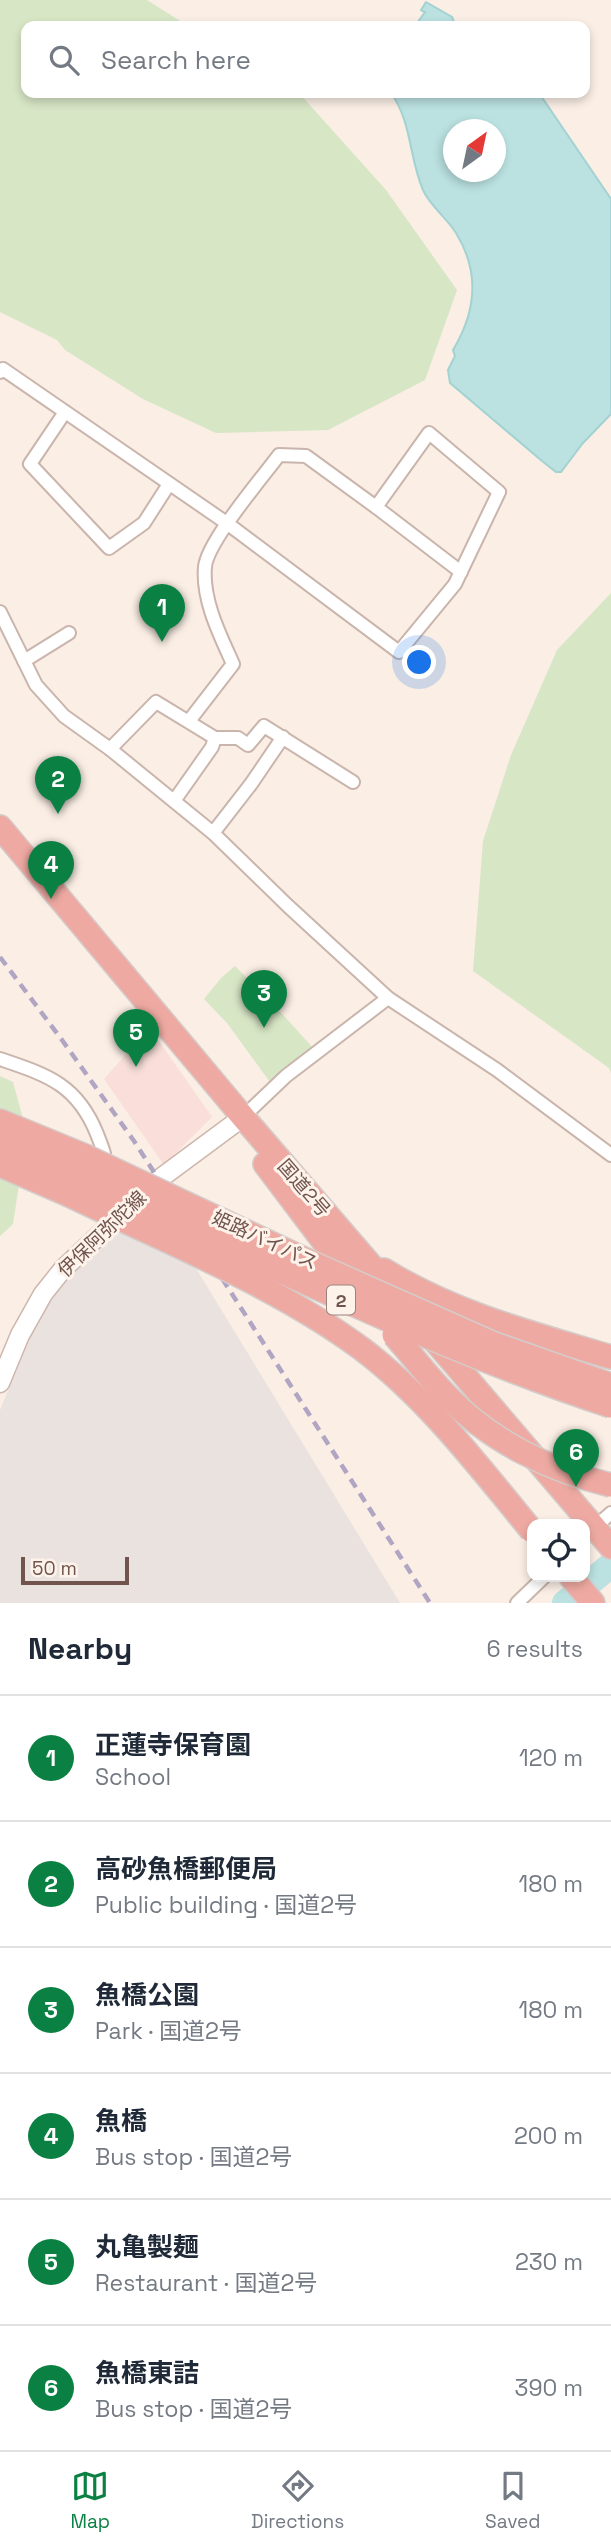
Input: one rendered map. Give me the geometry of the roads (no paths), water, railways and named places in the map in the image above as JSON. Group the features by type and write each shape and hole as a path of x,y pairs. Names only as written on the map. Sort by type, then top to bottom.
{"highway":[{"name":"国道2号","path":"0,827 185,1047 239,1120 364,1258 600,1531"},
{"path":"239,1120 394,1335 447,1397 485,1429 554,1467 611,1485"},
{"name":"姫路バイパス","path":"0,1121 76,1175 321,1267 492,1343 611,1385"},
{"name":"姫路バイパス","path":"0,1142 76,1175 316,1289 482,1360 611,1406"},
{"path":"0,1165 76,1175 285,1298 363,1350 422,1403 527,1525"},
{"path":"364,1258 408,1285 456,1307 611,1357"},
{"path":"575,1582 593,1603"}],"main road":[{"name":"伊保阿弥陀線","path":"0,1383 20,1335 43,1294 64,1269 158,1180 239,1120"}],"street":[{"path":"1,369 228,524 399,652 455,584 499,492 429,433 376,507"},
{"path":"65,412 30,464 109,548 144,523 169,484"},
{"path":"189,722 233,664 214,620 205,581 205,564 228,524 279,455 306,456 461,572"},
{"path":"0,611 36,685 64,716 110,749 214,833 388,998 497,1070 611,1155"},
{"path":"24,661 69,633"},
{"path":"110,749 156,702 215,738 238,738 248,745 264,726 353,782"},
{"path":"214,833 283,737"},
{"path":"173,801 212,747 215,738"},
{"path":"239,1120 286,1076 388,998"},
{"path":"0,1059 41,1073 66,1088 88,1111 106,1157 101,1232"},
{"path":"517,1603 539,1582"}],"water":[{"path":"426,2 452,17 454,21 419,21 425,12 421,10"},
{"path":"394,98 542,98 611,199 611,414 583,443 561,472 556,472 542,461 450,383 448,370 455,356 453,350 467,321 472,277 464,248 456,233 423,190 407,128"}],"waterway":[{"path":"565,1603 611,1565"}],"railway":[{"path":"0,957 134,1141 430,1603"}],"place":[{"name":"正蓮寺保育園","path":"162,642"},
{"name":"高砂魚橋郵便局","path":"58,814"},
{"name":"魚橋","path":"51,899"},
{"name":"魚橋公園","path":"264,1028"},
{"name":"丸亀製麺","path":"136,1067"},
{"name":"魚橋東詰","path":"576,1487"}]}
